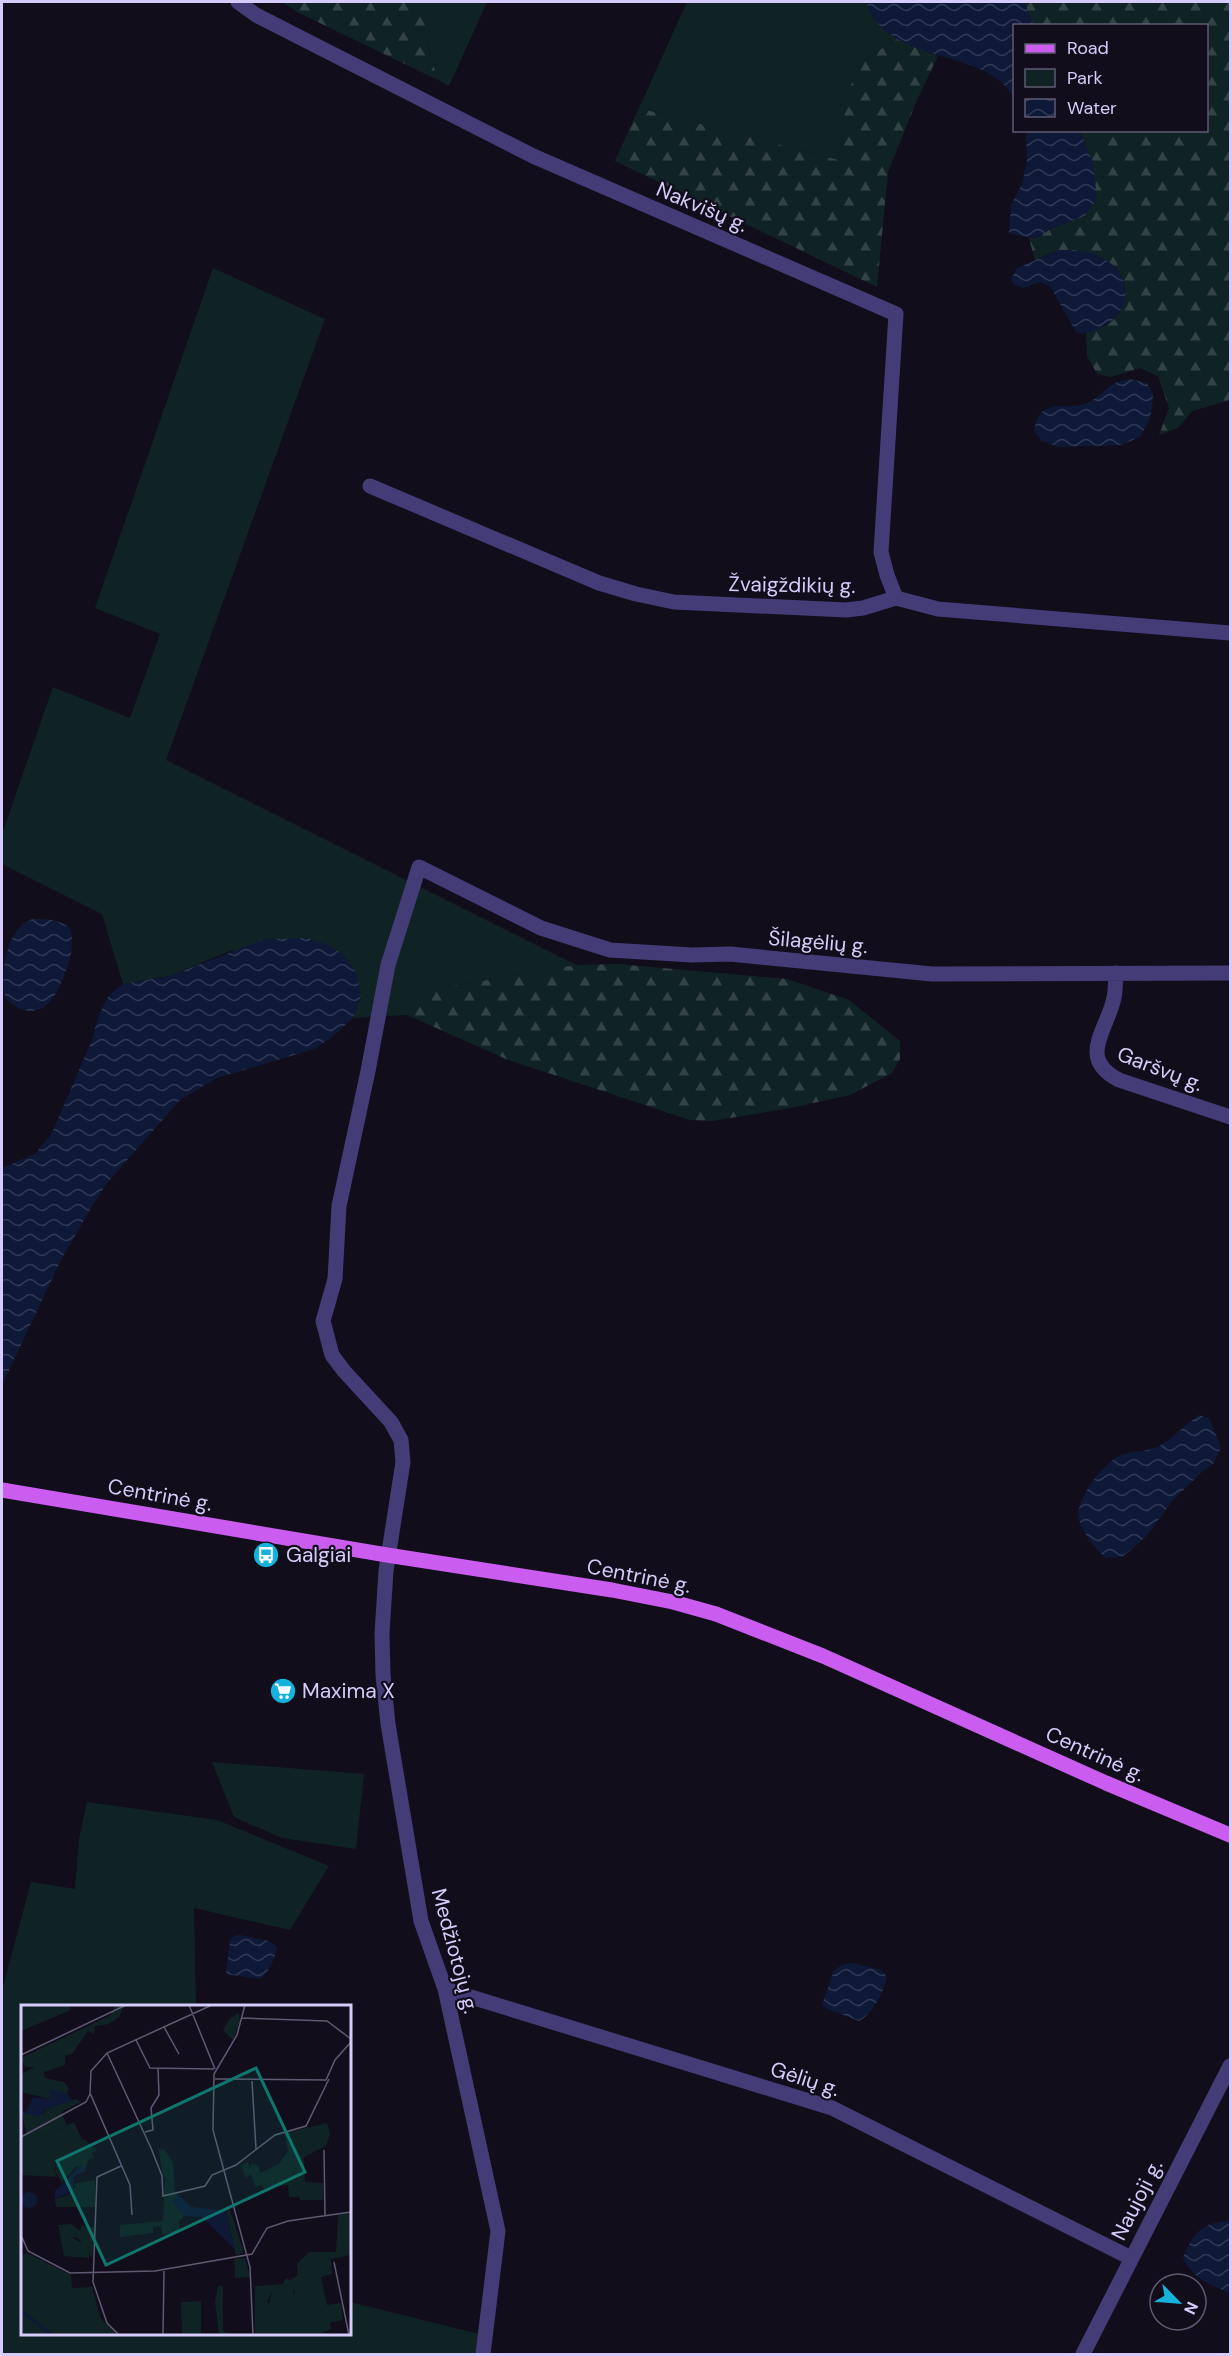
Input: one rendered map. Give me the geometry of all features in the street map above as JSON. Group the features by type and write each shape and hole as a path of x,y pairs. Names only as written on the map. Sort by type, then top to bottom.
{"main road":[{"name":"Centrinė g.","path":"2,1490 387,1555 612,1590 673,1602 716,1614 823,1656 1106,1783 1230,1835"}],"street":[{"name":"Nakvišų g.","path":"238,2 256,15 533,156 896,314 881,552 896,598"},
{"name":"Žvaigždikių g.","path":"370,486 599,583 636,594 674,602 846,610 863,608 896,598"},
{"path":"896,598 938,609 1230,633"},
{"name":"Šilagėlių g.","path":"419,867 541,928 610,950 730,954 932,974 1230,973"},
{"name":"Medžiotojų g.","path":"419,867 388,964 339,1206 335,1279 324,1322 332,1355 392,1422 401,1440 403,1462 387,1555 382,1675 421,1921 445,1989 498,2231 483,2355"},
{"name":"Garšvų g.","path":"1116,973 1114,1000 1096,1049 1098,1063 1105,1073 1119,1080 1230,1117"},
{"name":"Gėlių g.","path":"445,1989 832,2108 1131,2258"},
{"name":"Naujoji g.","path":"1083,2355 1230,2066"}],"green space":[{"path":"282,2 433,2 423,30 438,80 299,13"},
{"path":"433,2 487,2 449,86 438,80 423,30"},
{"path":"687,2 866,2 878,23 897,39 862,61 846,96 839,160 639,108"},
{"path":"1024,2 1230,2 1230,400 1192,411 1178,428 1159,435 1169,408 1158,376 1140,368 1111,377 1097,374 1087,356 1086,333 1111,322 1120,311 1124,295 1119,272 1106,261 1066,252 1056,251 1035,261 1029,238 1039,237 1050,229 1085,216 1093,163 1080,132 1208,132 1208,24 1034,24"},
{"path":"897,39 938,56 917,100 888,172 877,287 615,161 639,108 839,160 846,96 862,61"},
{"path":"213,268 325,319 166,760 576,965 434,989 413,999 407,1015 353,1018 361,996 232,950 170,976 123,984 102,914 2,864 2,834 53,687 130,718 160,634 95,608"},
{"path":"618,964 787,979 849,1000 900,1041 900,1059 892,1073 850,1095 712,1121 690,1120 506,1059 407,1015 413,999 434,989 576,965"},
{"path":"212,1762 364,1774 356,1849 282,1838 234,1817"},
{"path":"87,1802 217,1820 329,1866 290,1930 194,1908 196,2005 21,2005 21,2335 351,2335 351,2302 479,2334 475,2354 2,2353 2,1990 31,1882 75,1889 79,1839"}],"water":[{"path":"866,2 1024,2 1034,24 1013,24 1013,97 1001,82 982,70 915,47 894,37 877,23"},
{"path":"1026,132 1080,132 1093,163 1097,199 1085,216 1050,229 1039,237 1029,238 1009,233 1011,205 1022,184 1027,160"},
{"path":"1059,250 1085,251 1094,254 1110,263 1118,271 1124,281 1125,301 1113,320 1096,330 1086,333 1076,332 1050,286 1040,282 1023,288 1013,284 1011,279 1017,268"},
{"path":"1129,379 1147,383 1153,394 1149,421 1140,437 1121,445 1058,447 1041,440 1034,431 1037,420 1048,408 1087,403 1115,383"},
{"path":"33,919 53,920 70,928 72,950 57,992 44,1007 32,1011 18,1008 8,1000 5,996 4,975 11,940 24,923"},
{"path":"308,938 326,944 343,954 356,972 361,996 353,1018 331,1038 314,1049 217,1078 180,1100 107,1183 91,1208 62,1258 2,1385 2,1168 35,1154 51,1135 109,995 123,984 170,976 264,939"},
{"path":"1199,1415 1209,1418 1221,1447 1214,1463 1172,1501 1150,1532 1138,1544 1122,1557 1105,1558 1087,1536 1079,1520 1081,1503 1091,1484 1105,1467 1119,1456 1158,1447"},
{"path":"240,1935 269,1941 277,1947 271,1964 260,1979 226,1974 230,1941 233,1936"},
{"path":"852,1963 881,1970 887,1976 877,2002 859,2021 822,2005 834,1970 844,1964"},
{"path":"1230,2221 1230,2293 1208,2283 1208,2272 1193,2272 1183,2258 1200,2230 1220,2222"}],"place":[{"name":"Galgiai","path":"266,1555"},
{"name":"Maxima X","path":"283,1691"}]}
